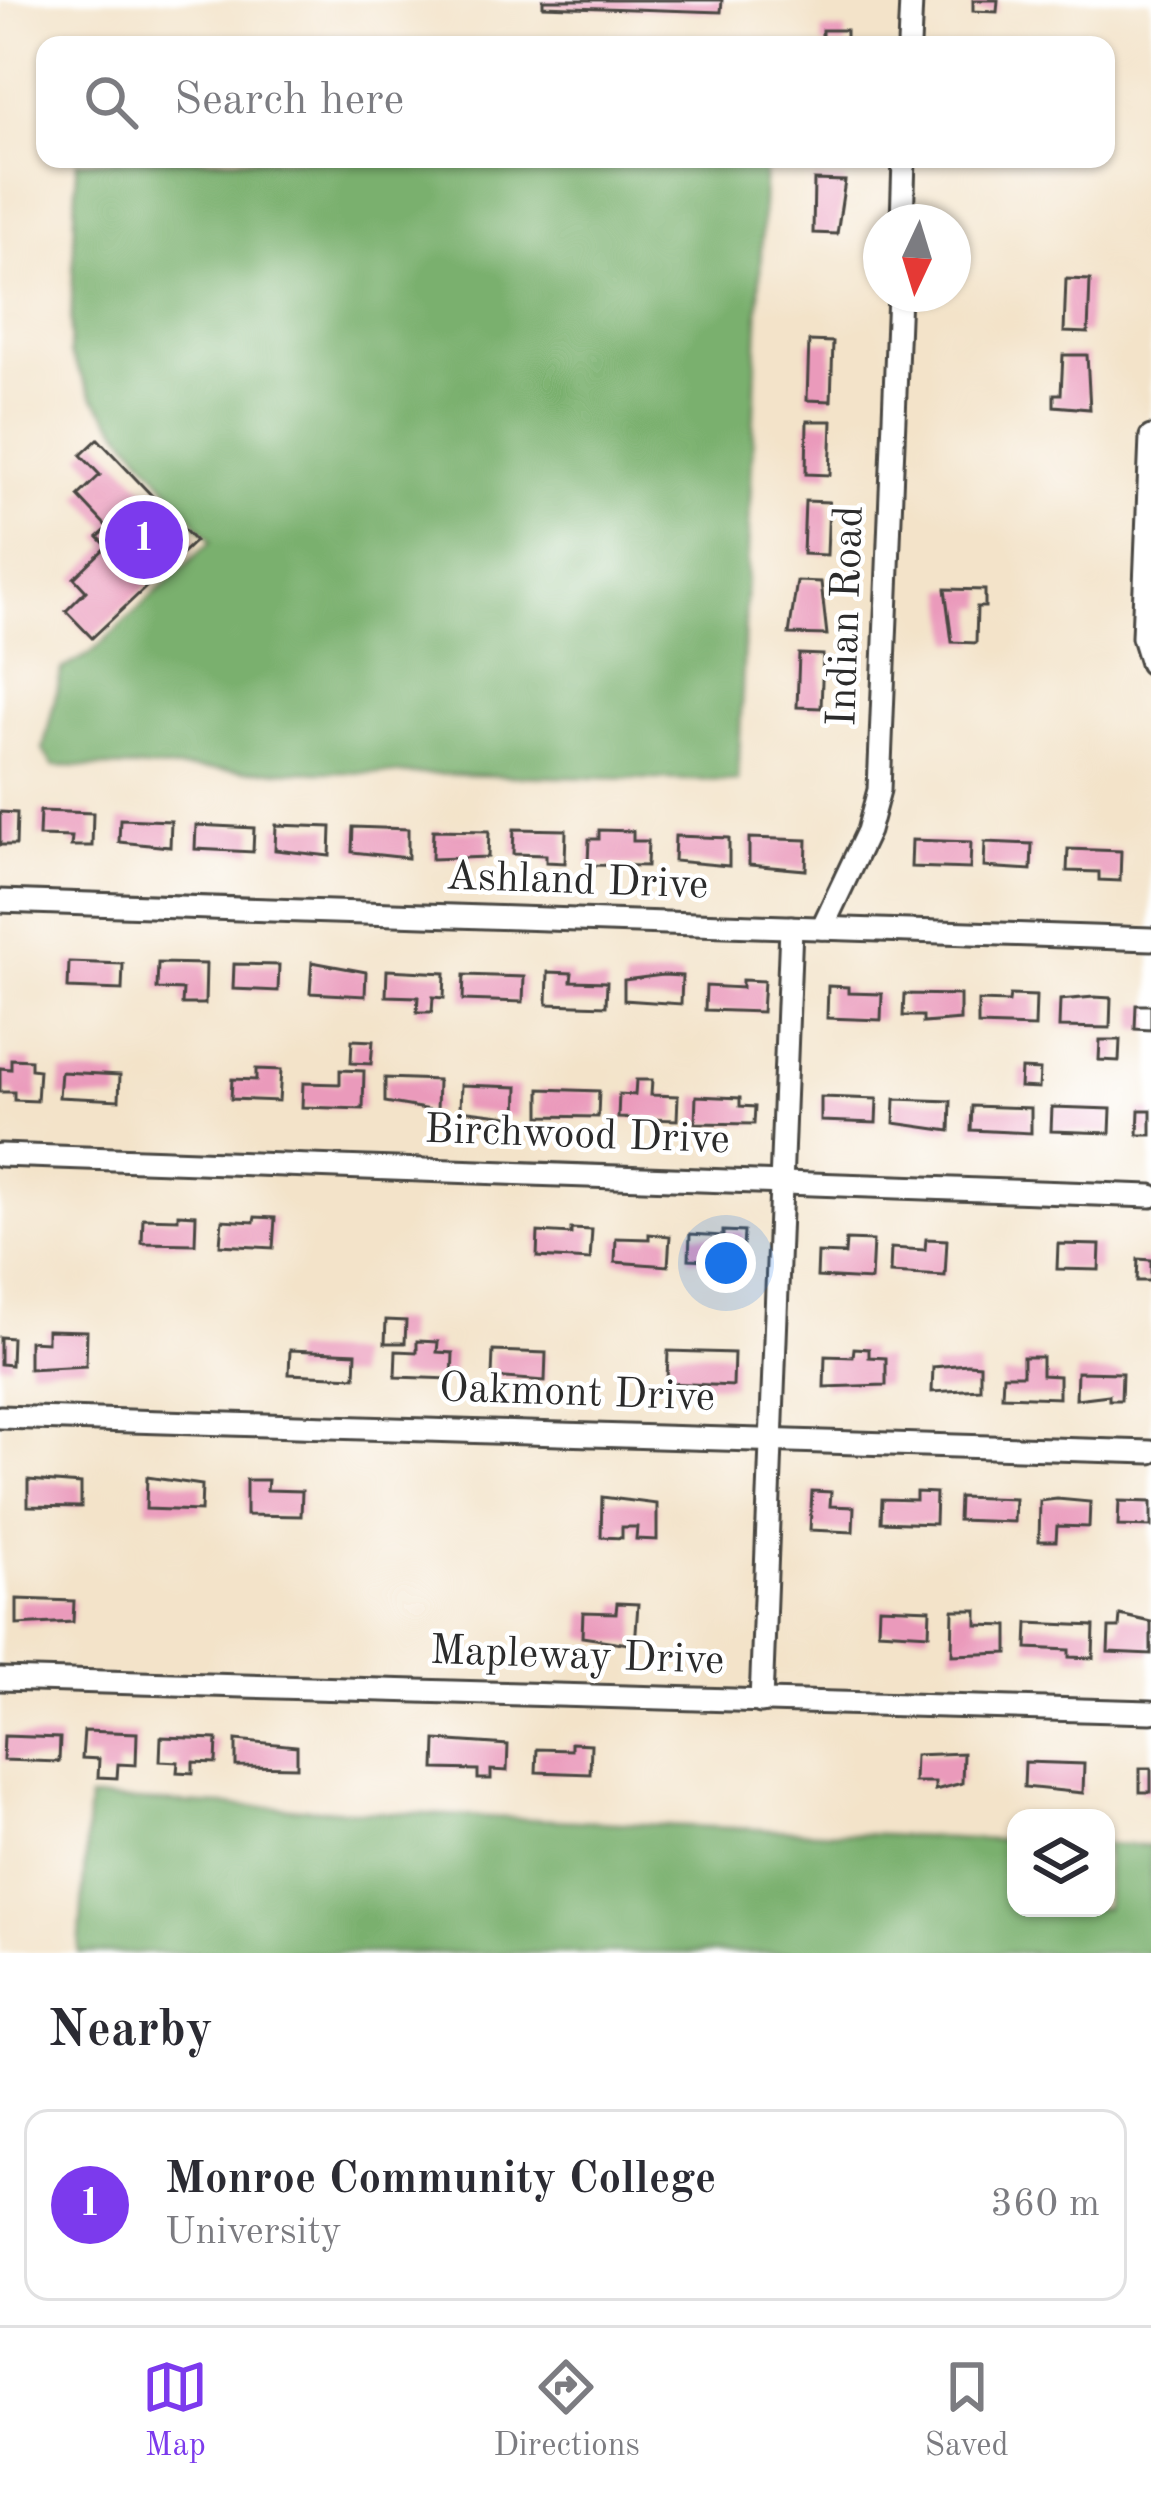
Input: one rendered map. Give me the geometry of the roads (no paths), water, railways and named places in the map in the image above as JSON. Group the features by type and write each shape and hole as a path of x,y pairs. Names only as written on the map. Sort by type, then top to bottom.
{"street":[{"path":"909,36 911,0"},
{"path":"903,204 904,168"},
{"name":"Indian Road","path":"822,928 868,832 879,790 898,312"},
{"path":"1151,437 1143,637 1151,663"},
{"name":"Ashland Drive","path":"0,901 1151,939"},
{"path":"761,1702 791,927"},
{"name":"Birchwood Drive","path":"0,1156 1151,1196"},
{"name":"Oakmont Drive","path":"0,1418 1151,1452"},
{"name":"Mapleway Drive","path":"0,1679 1151,1712"}],"place":[{"name":"Monroe Community College","path":"144,540"}]}
